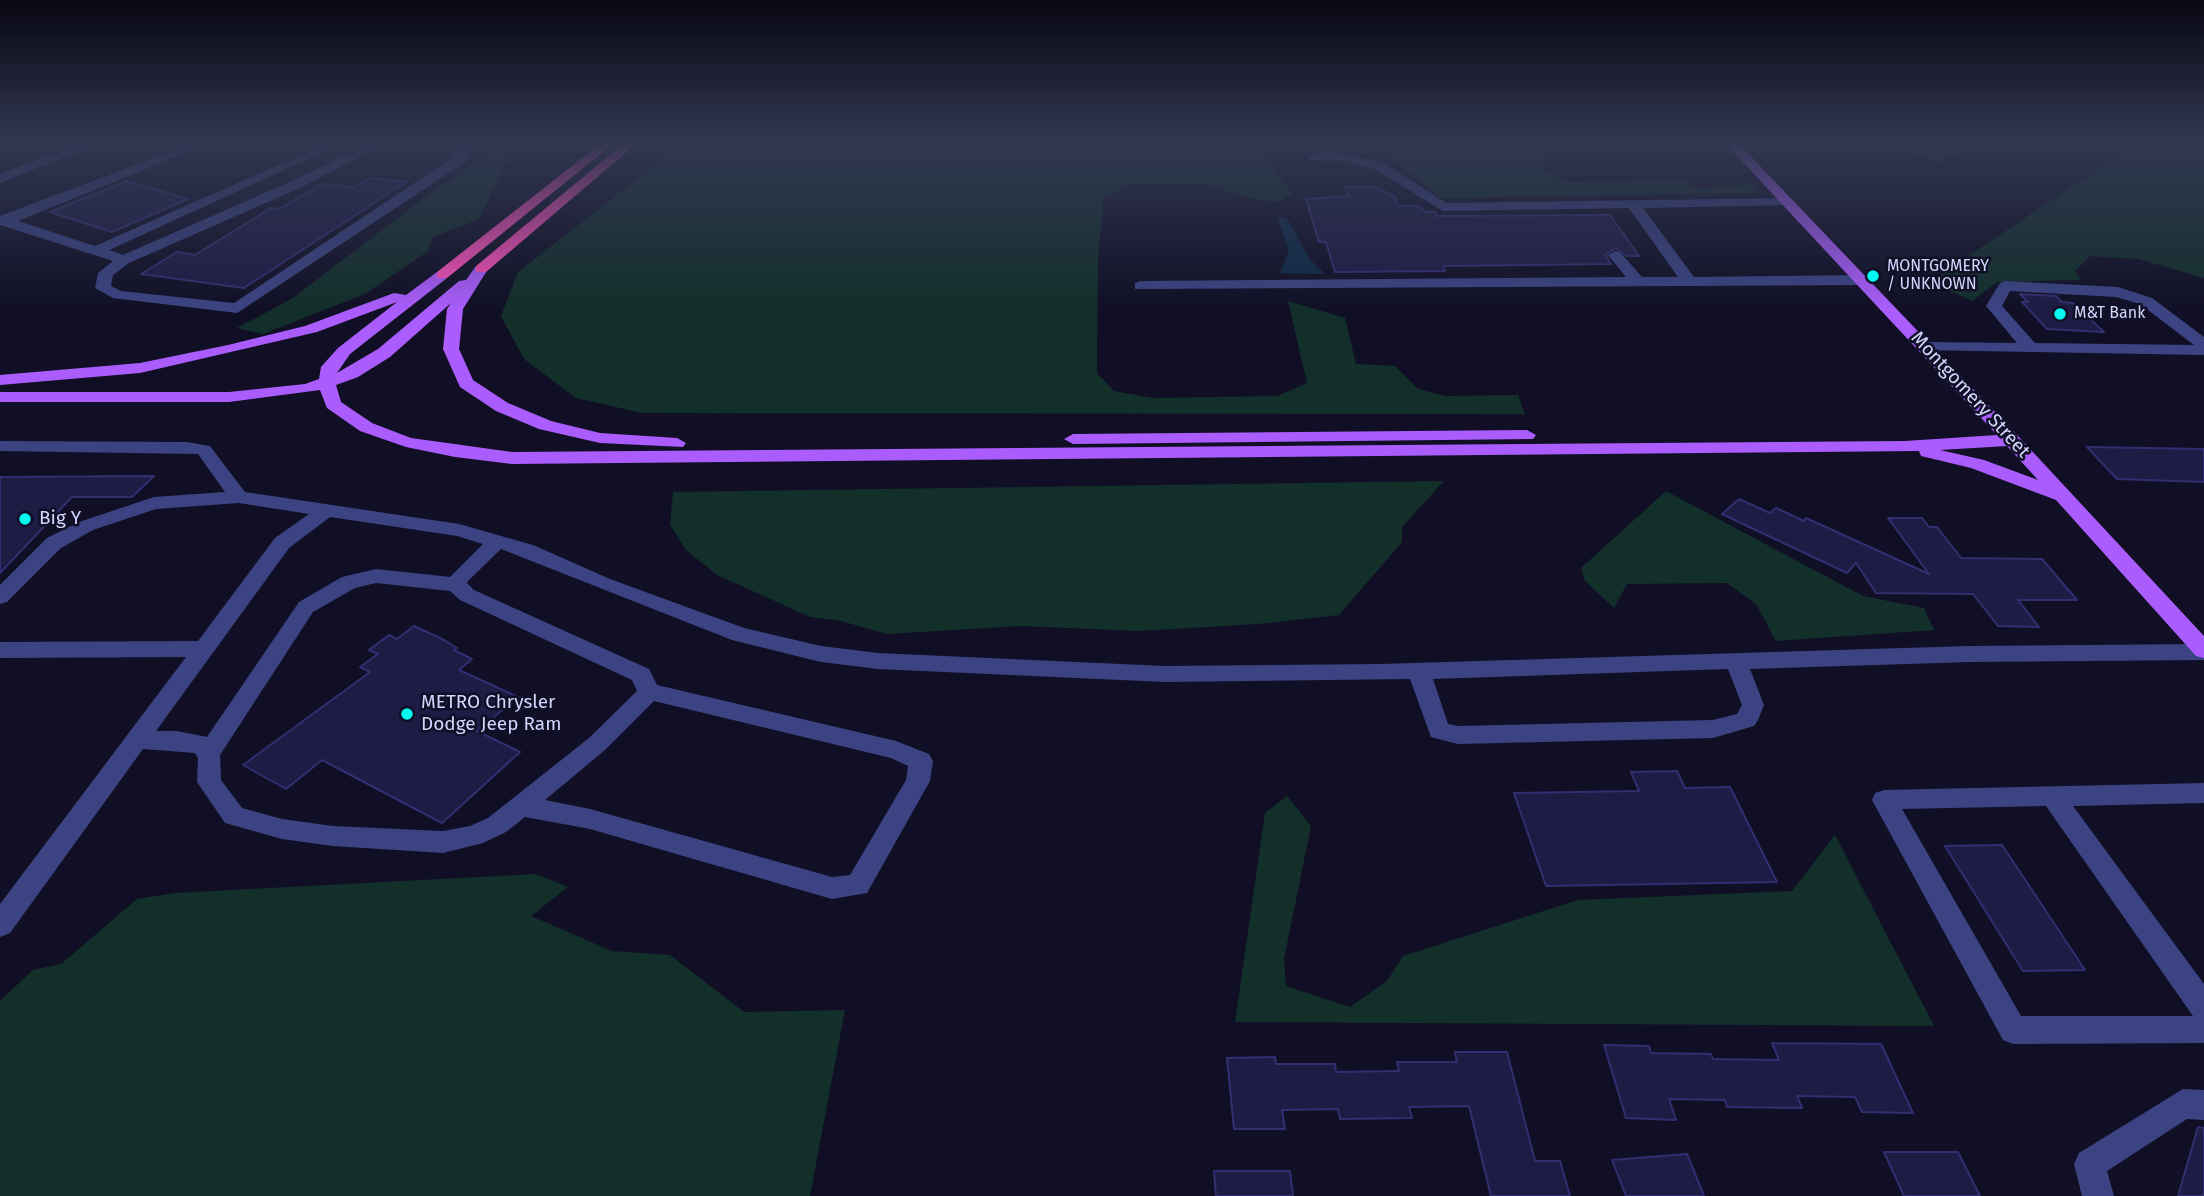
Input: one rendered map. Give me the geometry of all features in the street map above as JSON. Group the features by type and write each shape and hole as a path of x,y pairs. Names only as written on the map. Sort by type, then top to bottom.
{"highway":[{"path":"442,275 537,200"},
{"path":"481,269 563,200"}],"main road":[{"name":"Montgomery Street","path":"1786,200 2065,497 2204,651"},
{"path":"0,397 240,396 282,393 327,383 384,353 481,269"},
{"path":"481,269 455,309 451,349 466,383 502,407 545,425 632,442 1900,433 2012,440"},
{"path":"0,380 140,368 229,350 311,329 383,304 442,275"},
{"path":"442,275 344,351 329,368 327,383 333,404 366,427 406,442 455,452 512,458 1905,446 2012,440"},
{"path":"1905,446 1977,464 2065,497"}],"lane":[{"path":"3,220 56,200"},
{"path":"95,251 210,200"},
{"path":"261,200 124,260 106,274 103,288 118,295 237,308 399,200"},
{"path":"1432,200 1443,207 1788,202"},
{"path":"1633,204 1689,281"},
{"path":"3,220 124,260"},
{"path":"0,237 24,228"},
{"path":"1615,256 1638,282"},
{"path":"1140,286 1861,280"},
{"path":"2030,348 1994,306 2005,286 2118,292 2146,301 2204,345"},
{"path":"1925,347 2204,350"},
{"path":"0,446 187,447 204,450 239,497"},
{"path":"0,597 54,543 86,526 154,503 239,497 324,512 402,519 459,530 498,541 740,635 821,654 878,661 1165,674 1419,671 1969,654 2204,651"},
{"path":"0,925 282,543 324,512"},
{"path":"456,585 460,577 498,541"},
{"path":"208,754 306,607 349,582 376,576 407,577 456,585 467,595 641,675 648,691"},
{"path":"0,650 203,649"},
{"path":"1419,671 1439,731 1483,735 1713,729 1746,720 1753,705 1736,661"},
{"path":"136,740 177,740 203,746 208,754 209,782 234,816 282,829 333,836 443,842 474,836 497,825 597,744 643,700 648,691"},
{"path":"521,806 590,819 832,888 858,885 918,781 921,761 896,750 648,691"},
{"path":"2204,793 1884,800 2013,1030 2204,1029"},
{"path":"2052,796 2204,1007"},
{"path":"2098,1196 2090,1164 2183,1104 2204,1105"}],"green space":[{"path":"421,200 488,200 479,219 433,237 427,252 365,294 263,334 237,328 293,298"},
{"path":"611,200 1104,200 1098,255 1097,373 1114,391 1153,398 1278,396 1307,383 1288,301 1345,318 1356,364 1395,366 1418,389 1446,396 1518,395 1525,414 642,413 576,398 524,359 501,316 518,272"},
{"path":"2052,200 2204,200 2204,278 2139,259 2090,256 2075,271 2081,280 1997,282 1972,301 1930,282"},
{"path":"1444,481 1402,527 1402,542 1339,615 1258,624 1139,631 1021,626 887,634 841,621 810,617 717,575 686,550 670,525 673,492"},
{"path":"1666,491 1863,596 1924,608 1934,630 1776,641 1756,604 1727,583 1627,584 1614,608 1585,581 1581,568"},
{"path":"1287,796 1311,826 1284,959 1286,986 1350,1007 1387,981 1403,956 1578,900 1792,891 1835,835 1934,1026 1235,1022 1265,813"},
{"path":"536,874 568,887 531,916 612,951 670,955 744,1012 845,1010 810,1196 0,1196 0,1001 33,970 61,964 137,899 175,893"}],"water":[{"path":"1281,217 1288,220 1309,258 1324,273 1280,273 1289,250 1278,219"}],"building":[{"path":"80,200 186,200 112,232 50,212"},
{"path":"294,200 379,200 244,288 141,274 177,252 195,255 271,208 279,209"},
{"path":"1306,200 1396,200 1398,206 1418,206 1427,212 1436,212 1437,216 1610,215 1639,256 1627,256 1616,248 1605,255 1611,264 1443,266 1445,271 1335,272 1326,242 1319,242"},
{"path":"2020,294 2056,296 2062,302 2073,303 2104,332 2047,329 2022,302 2028,302"},
{"path":"2087,447 2204,449 2204,482 2117,479"},
{"name":"Big Y","path":"154,476 132,497 72,497 0,573 0,477"},
{"path":"1739,499 1770,513 1776,508 1804,521 1806,518 1929,574 1888,518 1922,518 1929,527 1937,527 1961,558 2042,559 2077,600 2018,600 2039,627 1998,626 1973,594 1876,593 1856,563 1847,573 1722,514"},
{"name":"METRO Chrysler Dodge Jeep Ram","path":"414,626 444,640 457,648 454,650 472,659 459,670 518,697 477,731 520,752 442,823 322,760 286,789 243,765 370,672 360,667 378,654 369,650 389,635 397,639"},
{"path":"1677,771 1685,788 1730,787 1777,882 1546,886 1514,793 1639,791 1631,772"},
{"path":"2002,845 2085,970 2023,971 1945,846"},
{"path":"1772,1043 1881,1044 1913,1113 1862,1112 1855,1097 1797,1096 1802,1108 1727,1107 1725,1100 1669,1099 1676,1120 1626,1118 1604,1045 1649,1046 1651,1053 1711,1054 1713,1059 1779,1060"},
{"path":"1455,1052 1507,1052 1535,1161 1560,1161 1570,1196 1491,1196 1469,1106 1409,1107 1412,1118 1340,1119 1338,1109 1282,1110 1285,1129 1234,1129 1227,1058 1275,1057 1276,1064 1335,1064 1336,1072 1399,1071 1397,1062 1457,1062"},
{"path":"2198,1127 2204,1128 2204,1196 2178,1196"},
{"path":"1884,1152 1958,1152 1980,1196 1904,1196"},
{"path":"1687,1154 1704,1196 1626,1196 1612,1160"},
{"path":"1214,1171 1290,1171 1293,1196 1216,1196"}],"place":[{"name":"MONTGOMERY / UNKNOWN","path":"1873,276"},
{"name":"M&T Bank","path":"2060,314"},
{"name":"Big Y","path":"25,519"},
{"name":"METRO Chrysler Dodge Jeep Ram","path":"407,714"}]}
